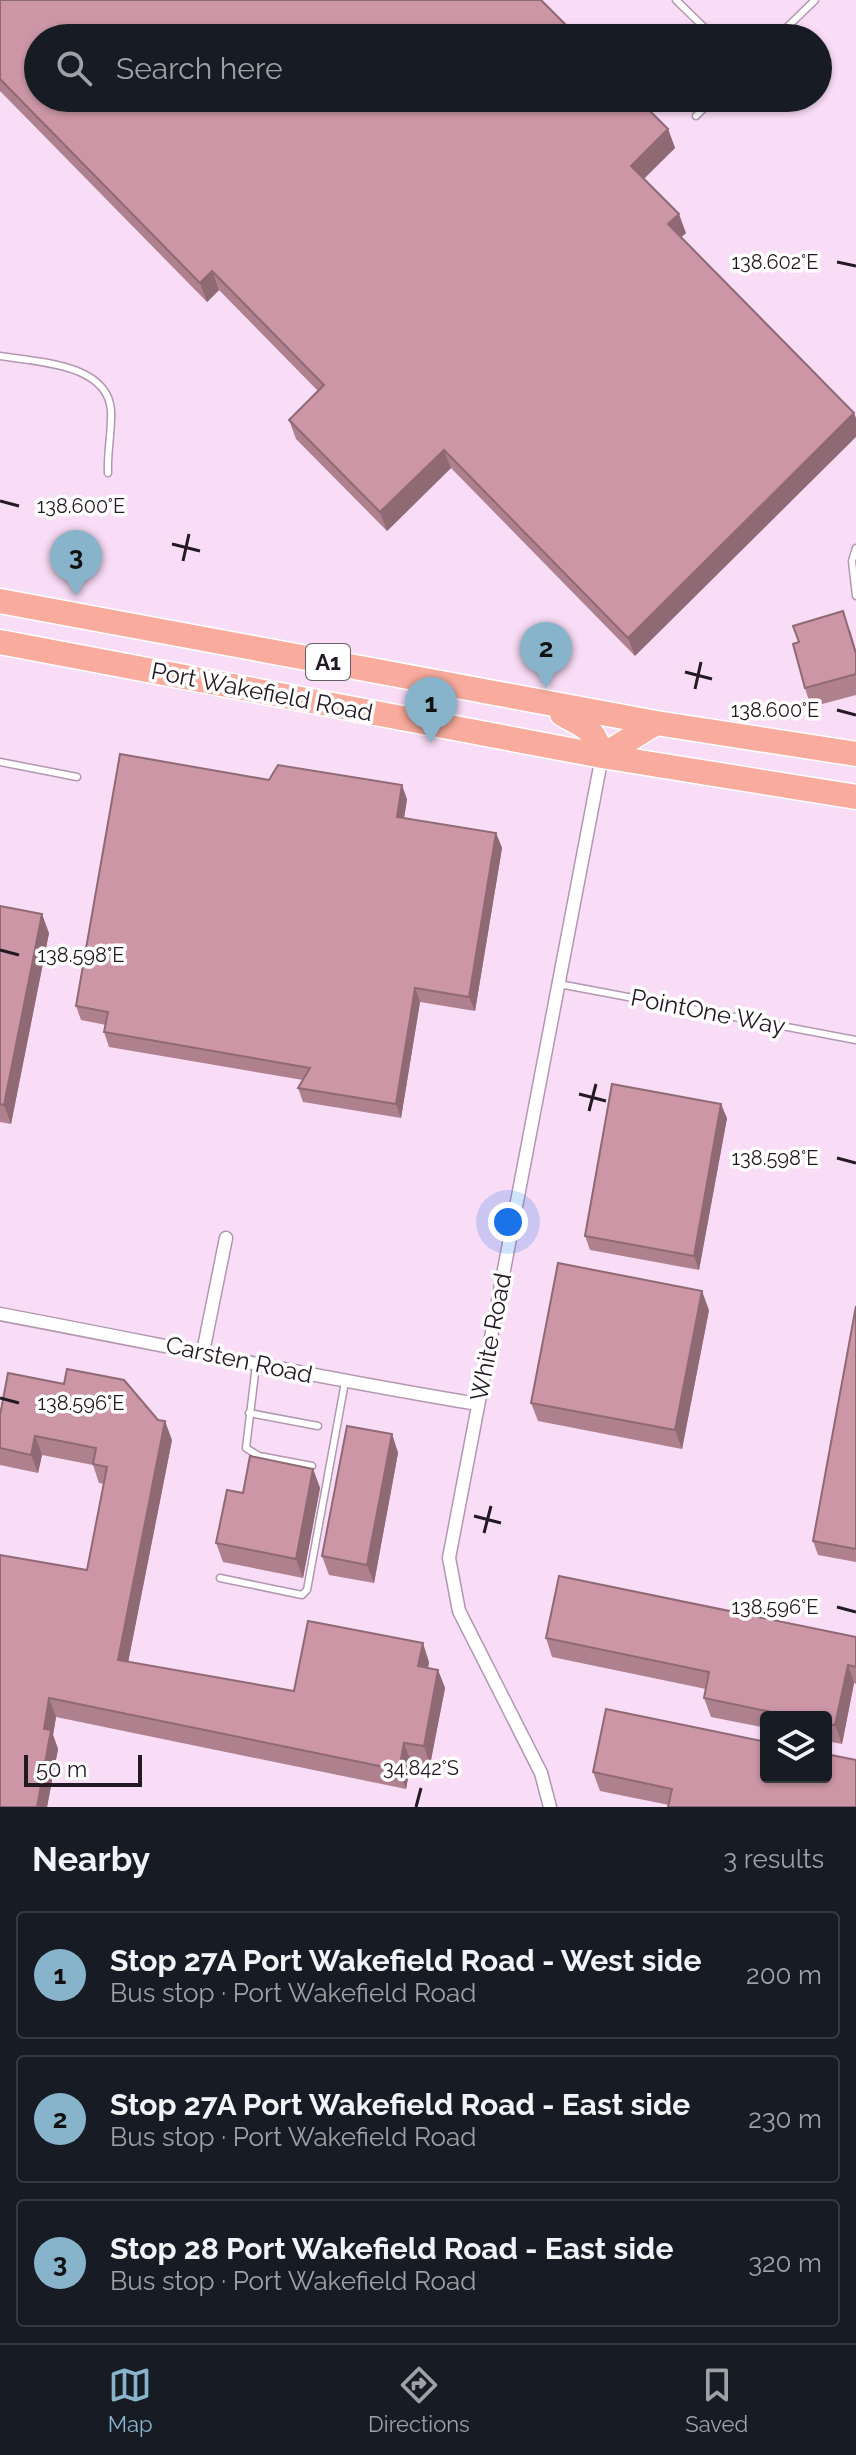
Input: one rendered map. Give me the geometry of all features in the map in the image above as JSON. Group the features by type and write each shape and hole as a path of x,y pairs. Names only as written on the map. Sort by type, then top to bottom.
{"highway":[{"name":"Port Wakefield Road","path":"0,601 656,723 856,754"},
{"name":"Port Wakefield Road","path":"4,641 602,756 856,797"},
{"path":"541,702 588,727 596,736 602,756 656,723"}],"street":[{"name":"White Road","path":"550,1807 541,1773 459,1611 452,1589 449,1558 602,756"},
{"path":"203,1352 226,1238"},
{"name":"Carsten Road","path":"0,1314 256,1362 345,1382 478,1404"}],"lane":[{"path":"676,0 701,24"},
{"path":"790,24 815,0"},
{"path":"696,116 700,112"},
{"path":"0,356 67,367 102,386 110,406 108,473"},
{"path":"856,548 852,561 856,596"},
{"path":"0,762 77,777"},
{"name":"PointOne Way","path":"559,984 856,1040"},
{"path":"256,1362 246,1448 259,1456 312,1466"},
{"path":"220,1578 302,1595 307,1590 345,1382"},
{"path":"249,1413 318,1426"}],"building":[{"path":"0,0 541,0 565,24 24,24 24,103 0,79"},
{"path":"32,112 651,112 668,129 631,166 679,214 668,224 854,413 628,638 444,450 380,512 289,420 324,385 212,271 200,283"},
{"path":"843,611 856,654 856,674 805,688 793,644 799,642 793,626"},
{"path":"120,754 269,780 278,765 402,785 397,817 496,833 469,997 415,988 396,1104 298,1088 310,1068 104,1032 108,1012 76,1006"},
{"path":"0,906 42,914 4,1105 0,1104"},
{"path":"612,1084 721,1104 694,1256 585,1236"},
{"path":"558,1263 702,1291 675,1430 531,1403"},
{"path":"856,1306 856,1549 813,1541"},
{"path":"67,1369 124,1380 158,1420 165,1421 118,1660 294,1691 308,1621 423,1643 418,1666 438,1670 424,1746 404,1743 399,1770 49,1698 44,1729 51,1730 37,1807 0,1807 0,1555 87,1570 107,1467 93,1464 96,1448 35,1436 31,1455 0,1448 0,1415 8,1373 64,1384"},
{"path":"347,1426 392,1434 367,1565 322,1556"},
{"path":"250,1456 313,1469 296,1559 216,1543 227,1490 243,1493"},
{"path":"559,1576 856,1637 856,1667 848,1665 835,1725 832,1725 832,1711 766,1711 704,1698 709,1672 546,1638"},
{"path":"606,1709 760,1741 760,1783 832,1783 832,1755 856,1760 856,1807 668,1807 672,1789 593,1772"}],"place":[{"name":"Stop 28 Port Wakefield Road - East side","path":"76,596"},
{"name":"Stop 27A Port Wakefield Road - East side","path":"546,688"},
{"name":"Stop 27A Port Wakefield Road - West side","path":"431,743"}]}
